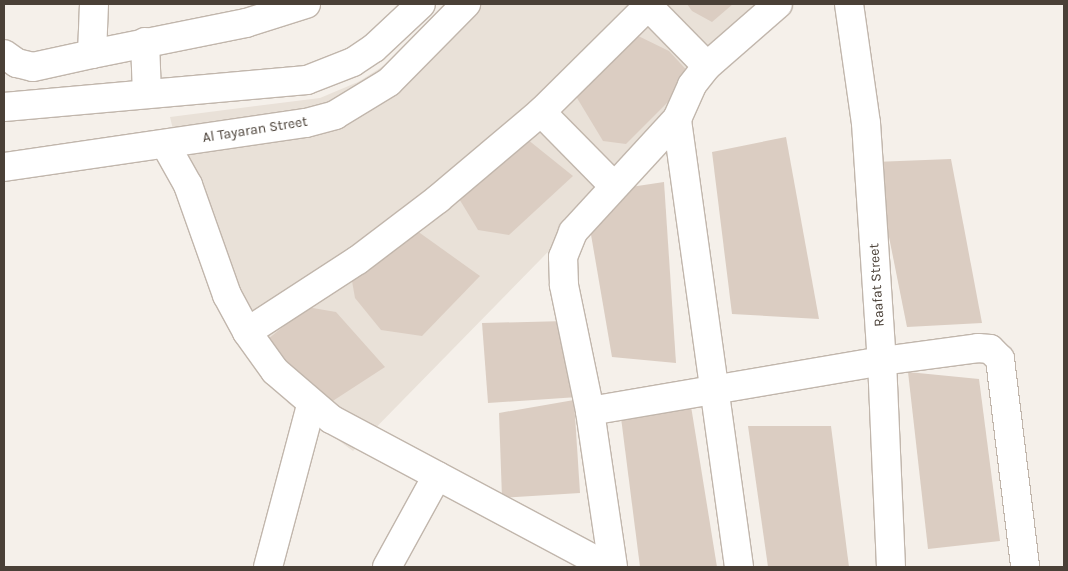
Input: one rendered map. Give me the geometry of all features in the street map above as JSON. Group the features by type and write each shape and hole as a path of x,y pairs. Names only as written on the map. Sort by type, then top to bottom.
{"street":[{"path":"92,54 94,4"},
{"path":"4,54 17,63 33,67 145,42 246,23 306,4"},
{"path":"4,107 307,80 331,73 374,48 421,4"},
{"name":"Al Tayaran Street","path":"4,167 306,124 335,115 389,82 466,4"},
{"path":"613,567 590,410 564,285 563,257 572,232 613,185 677,119 692,85 707,66 778,4"},
{"name":"Raafat Street","path":"849,4 866,122 882,361 891,567"},
{"path":"247,332 366,254 438,199 541,112 649,5 707,66"},
{"path":"145,42 147,94"},
{"path":"541,112 613,185"},
{"path":"677,119 739,567"},
{"path":"165,144 188,185 227,295 247,332 276,371 311,404 331,419 608,567"},
{"path":"590,410 882,361 978,348 990,349 1000,359 1026,567"},
{"path":"268,567 311,404"},
{"path":"387,567 437,476"}],"shaded area":[{"path":"448,4 783,4 682,115 353,451 288,403 205,262 170,117 320,98 358,82 385,65"}],"building":[{"path":"687,4 733,4 712,22 692,11"},
{"path":"628,31 669,51 693,77 626,144 603,141 574,93"},
{"path":"507,123 573,176 509,235 478,230 458,197"},
{"path":"786,137 819,319 732,314 712,152"},
{"path":"951,159 982,323 907,327 874,162"},
{"path":"664,182 676,363 612,357 589,223 624,188"},
{"path":"399,218 480,276 422,336 381,330 355,298 352,281"},
{"path":"307,307 336,312 385,367 325,406 268,339"},
{"path":"566,321 578,397 488,403 482,323"},
{"path":"908,372 979,379 1000,541 928,549"},
{"path":"574,400 580,493 502,498 499,413"},
{"path":"690,400 717,567 640,567 620,410"},
{"path":"748,426 831,426 849,567 768,567"}]}
